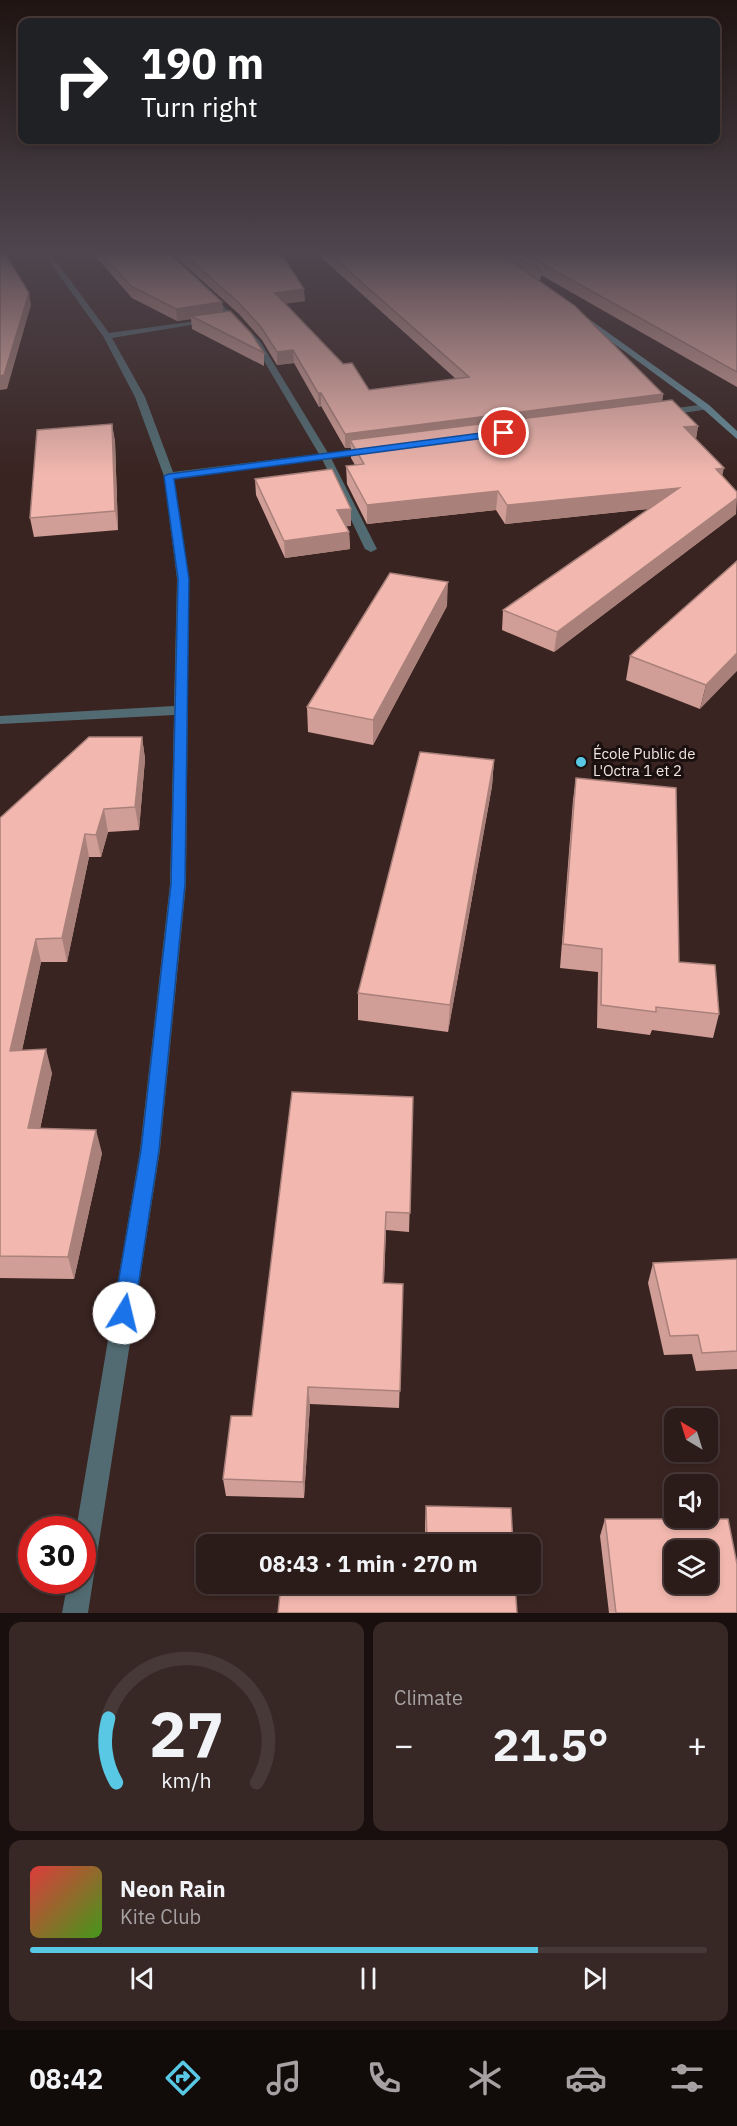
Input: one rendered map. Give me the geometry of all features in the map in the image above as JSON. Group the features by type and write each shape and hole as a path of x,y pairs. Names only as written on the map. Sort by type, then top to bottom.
{"street":[{"path":"91,1516 150,1150 178,884 183,579 169,476 140,397 99,325"},
{"path":"107,336 183,325"},
{"path":"241,325 257,343 325,456 371,549"},
{"path":"594,325 706,407 737,436"},
{"path":"648,414 706,407"},
{"path":"169,476 382,448"},
{"path":"0,720 182,710"},
{"path":"75,1613 79,1594"}],"building":[{"path":"0,325 19,325 4,375 0,376"},
{"path":"209,325 244,325 264,353"},
{"path":"259,325 306,325 343,364 352,363 369,390 469,377 410,325 594,325 663,394 345,434 293,350 277,352"},
{"path":"653,325 737,325 737,372"},
{"path":"672,400 698,426 684,427 724,468 716,469 737,492 737,498 557,632 503,610 679,488 507,505 498,491 367,505 346,466 364,464 350,440"},
{"path":"112,424 115,511 30,518 37,430"},
{"path":"332,469 351,509 337,510 349,532 284,541 255,479"},
{"path":"737,561 737,653 706,685 630,656"},
{"path":"390,573 448,582 373,720 307,707"},
{"path":"89,737 142,737 135,807 104,809 96,835 85,834 62,938 36,939 10,1051 46,1049 28,1128 96,1130 68,1257 0,1256 0,818"},
{"path":"420,752 494,760 450,1005 358,993"},
{"path":"576,778 676,788 679,962 715,965 719,1014 656,1007 656,1012 601,1005 602,949 563,944"},
{"path":"292,1092 413,1097 410,1213 386,1212 383,1283 403,1284 400,1391 308,1387 303,1482 223,1479 231,1416 252,1416"},
{"path":"737,1259 737,1351 702,1353 698,1335 670,1336 653,1263"},
{"path":"426,1506 511,1508 512,1534 427,1534"},
{"path":"605,1519 664,1519 664,1528 718,1528 718,1519 728,1519 737,1564 737,1613 616,1613"},
{"path":"280,1594 516,1594 517,1613 278,1613"}],"place":[{"name":"École Public de L'Octra 1 et 2","path":"581,762"}],"route":[{"path":"124,1313 150,1150 178,884 183,579 169,476 504,433"}]}
